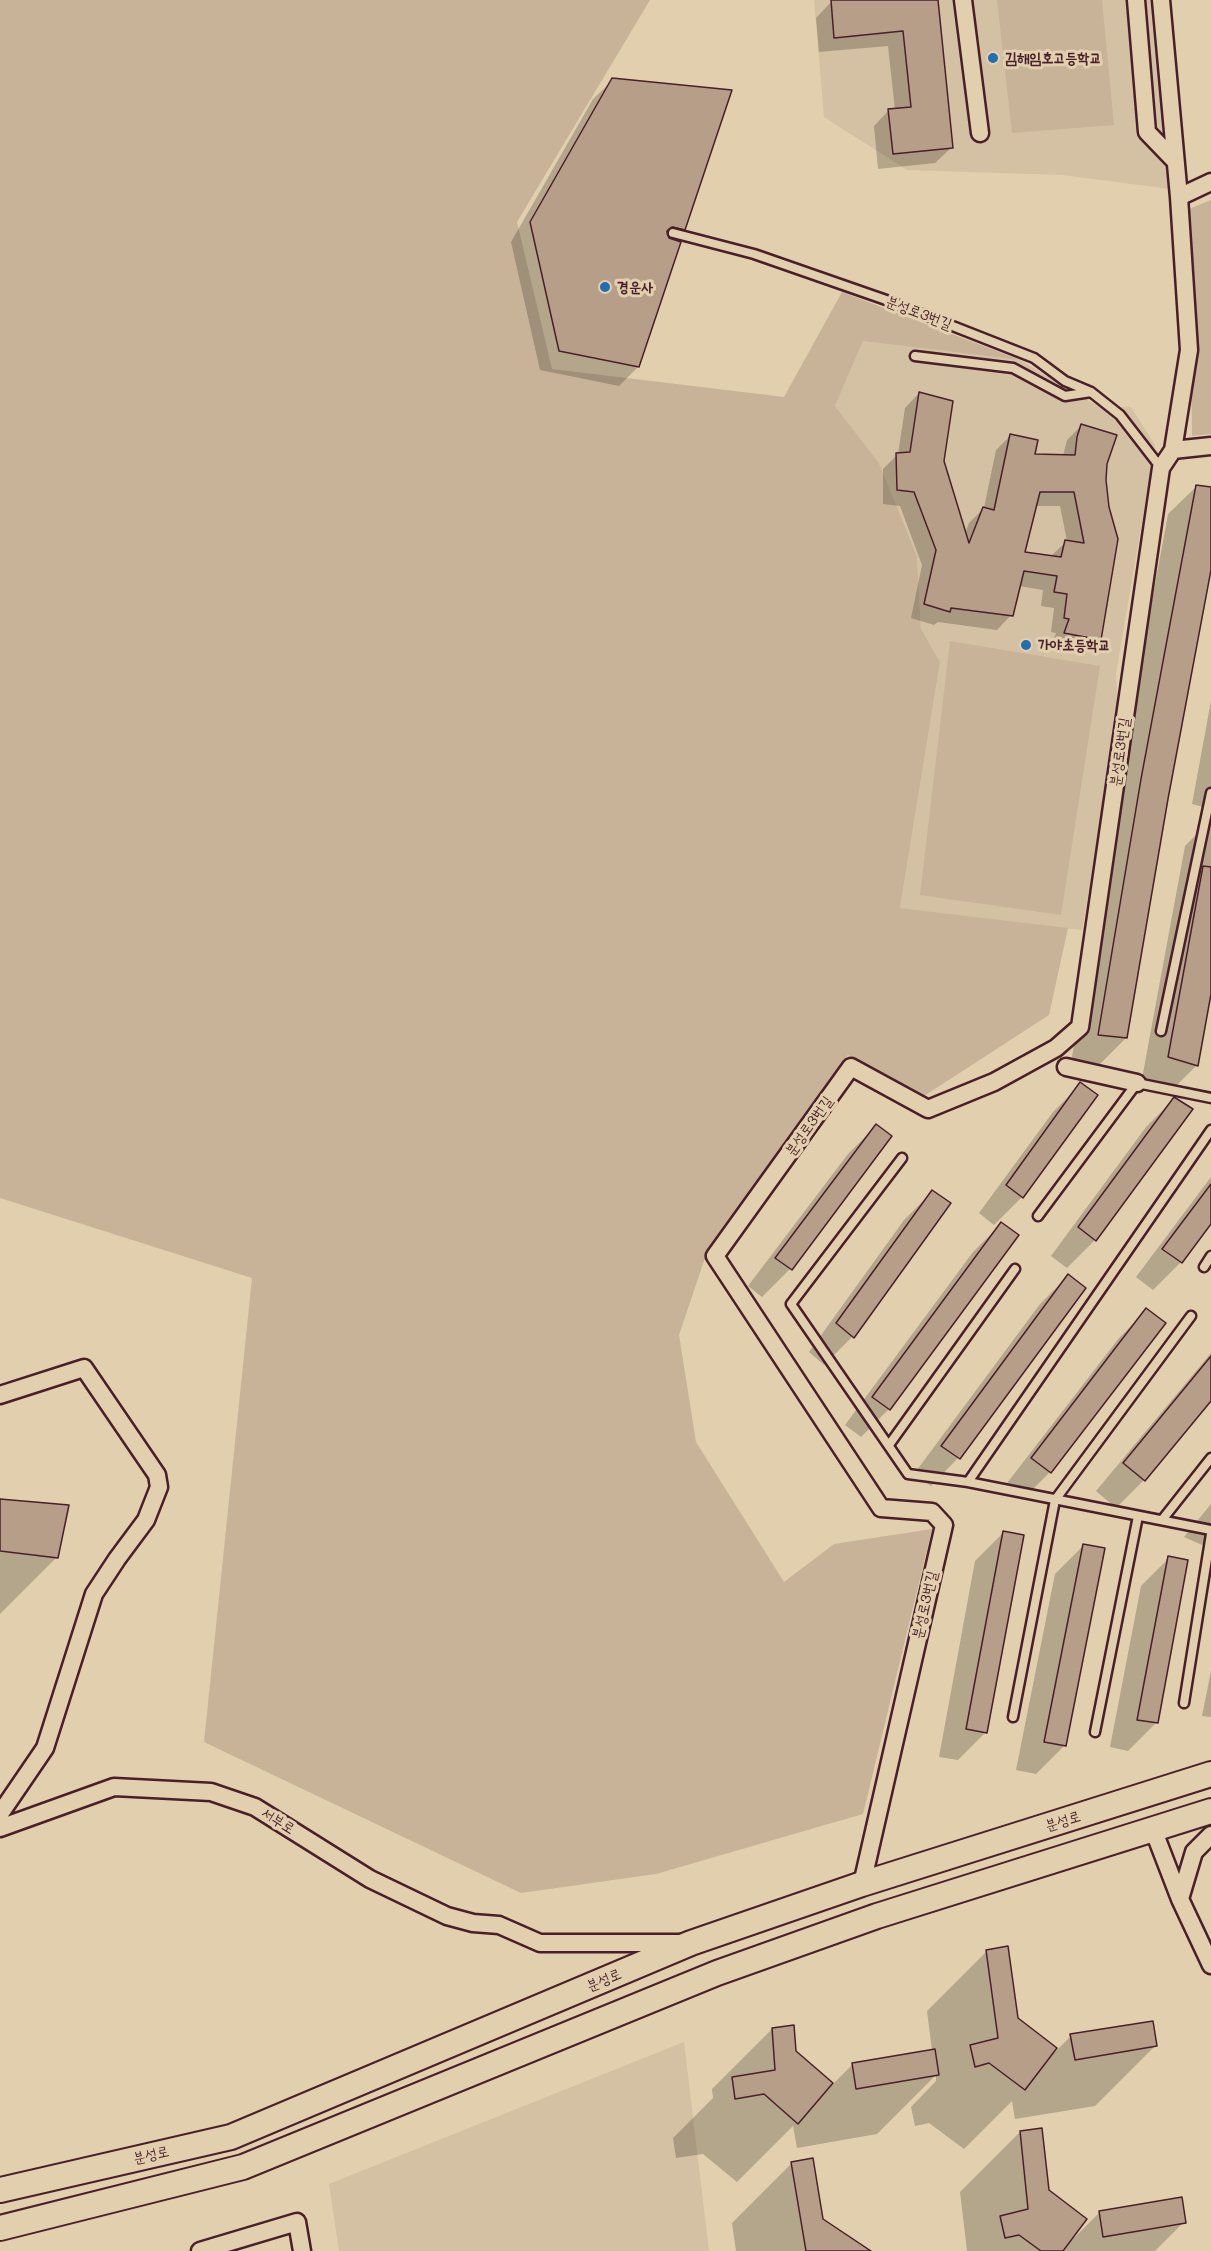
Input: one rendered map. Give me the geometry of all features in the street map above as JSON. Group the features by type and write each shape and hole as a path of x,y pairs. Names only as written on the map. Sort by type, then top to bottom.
{"main road":[{"name":"분성로","path":"0,2190 231,2137 692,1943 862,1884 1211,1774"},
{"path":"0,2228 243,2167 717,1973 877,1916 1211,1811"}],"street":[{"path":"963,0 980,133"},
{"path":"1136,0 1148,132 1174,160"},
{"name":"분성로3번길","path":"862,1884 944,1525 932,1512 881,1508 716,1256 851,1067 928,1109 994,1082 1056,1048 1080,1027 1161,468 1173,450 1189,350 1179,197 1161,0"},
{"path":"1179,197 1211,182"},
{"path":"1173,450 1211,446"},
{"path":"1066,1067 1137,1083"},
{"path":"0,1395 84,1368 157,1475 159,1487 146,1520 117,1558 94,1594 45,1748 0,1814"},
{"name":"서부로","path":"0,1828 114,1788 211,1792 255,1807 370,1879 447,1916 474,1923 499,1925 540,1943 692,1943"},
{"path":"1153,1829 1180,1899 1211,1965"},
{"path":"1180,1899 1194,1852 1211,1835"},
{"path":"200,2251 297,2222 302,2251"}],"lane":[{"name":"분성로3번길","path":"673,233 754,254 1034,358 1065,381 1091,392 1120,415 1161,468"},
{"path":"915,356 1012,368 1065,396 1091,392"},
{"path":"1161,1031 1211,793"},
{"path":"1038,1216 1137,1083 1211,1098"},
{"path":"968,1482 1211,1130"},
{"path":"902,1158 791,1304 909,1474 968,1482 1211,1530"},
{"path":"1204,1267 1211,1256"},
{"path":"889,1445 1015,1269"},
{"path":"1013,1717 1055,1500 1191,1316"},
{"path":"1162,1520 1211,1458"},
{"path":"1095,1732 1138,1516"},
{"path":"1184,1703 1211,1534"}],"shaded area":[{"path":"0,0 650,0 517,222 552,369 784,397 842,292 1020,360 863,341 835,406 879,463 917,556 921,629 940,662 900,908 1068,928 1049,1015 924,1096 848,1055 704,1261 679,1335 696,1442 784,1582 834,1544 932,1529 863,1814 656,1874 521,1893 204,1742 252,1278 0,1198"},
{"name":"김해임호고등학교","path":"814,0 1162,0 1178,190 1062,175 907,170 824,117"},
{"path":"997,0 1102,0 1114,125 1012,133"},
{"path":"1211,200 1211,434 1192,436 1189,209"},
{"name":"가야초등학교","path":"863,341 1020,360 1099,407 1131,407 1155,445 1116,673 1118,721 1082,930 900,908 940,662 921,629 917,556 879,463 835,406"},
{"path":"950,641 1100,666 1061,915 920,895"},
{"path":"684,2042 709,2251 339,2251 329,2184"}],"building":[{"path":"831,0 938,0 953,148 893,154 888,109 911,107 903,31 834,38"},
{"name":"경운사","path":"612,78 732,90 685,230 672,227 667,231 669,238 681,242 639,367 559,351 530,222"},
{"path":"919,392 953,401 944,461 969,543 983,507 994,510 1010,434 1038,440 1035,454 1075,455 1081,424 1117,435 1107,464 1106,480 1109,507 1118,539 1101,640 1064,633 1069,619 1064,618 1067,594 1054,592 1057,576 1024,571 1013,616 951,608 950,612 924,604 936,550 914,492 897,490 896,453 910,452","holes":["1040,492 1074,492 1084,543 1065,540 1061,557 1025,552"]},
{"path":"1196,485 1211,487 1211,570 1168,799 1127,1038 1098,1035 1141,779"},
{"path":"1203,866 1211,867 1211,994 1198,1066 1168,1057"},
{"path":"1080,1082 1098,1095 1023,1198 1006,1185"},
{"path":"1174,1097 1193,1109 1096,1241 1078,1227"},
{"path":"876,1124 892,1136 792,1270 775,1258"},
{"path":"1211,1184 1211,1224 1182,1263 1162,1249"},
{"path":"932,1190 951,1203 854,1338 836,1323"},
{"path":"1001,1222 1019,1235 890,1410 872,1397"},
{"path":"1068,1274 1086,1288 960,1459 941,1446"},
{"path":"1146,1308 1166,1323 1051,1473 1031,1458"},
{"path":"1211,1356 1211,1401 1145,1481 1123,1463"},
{"path":"0,1499 69,1505 58,1558 0,1551"},
{"path":"1003,1531 1024,1535 987,1733 966,1729"},
{"path":"1083,1544 1105,1548 1066,1746 1044,1742"},
{"path":"1168,1556 1188,1560 1158,1723 1137,1720"},
{"path":"1008,1946 1018,2018 1057,2048 1025,2090 989,2063 975,2067 970,2045 998,2038 986,1950"},
{"path":"1153,2021 1157,2046 1075,2060 1070,2034"},
{"path":"794,2025 796,2051 833,2083 798,2124 764,2094 735,2099 732,2077 775,2070 772,2028"},
{"path":"935,2049 939,2075 856,2089 852,2063"},
{"path":"1042,2128 1049,2190 1087,2219 1063,2251 1041,2251 1019,2235 1005,2238 1000,2216 1028,2209 1020,2131"},
{"path":"813,2158 823,2219 871,2251 806,2251 791,2162"},
{"path":"1182,2197 1186,2223 1103,2237 1099,2211"}],"place":[{"name":"김해임호고등학교","path":"993,58"},
{"name":"경운사","path":"605,287"},
{"name":"가야초등학교","path":"1026,645"}]}
